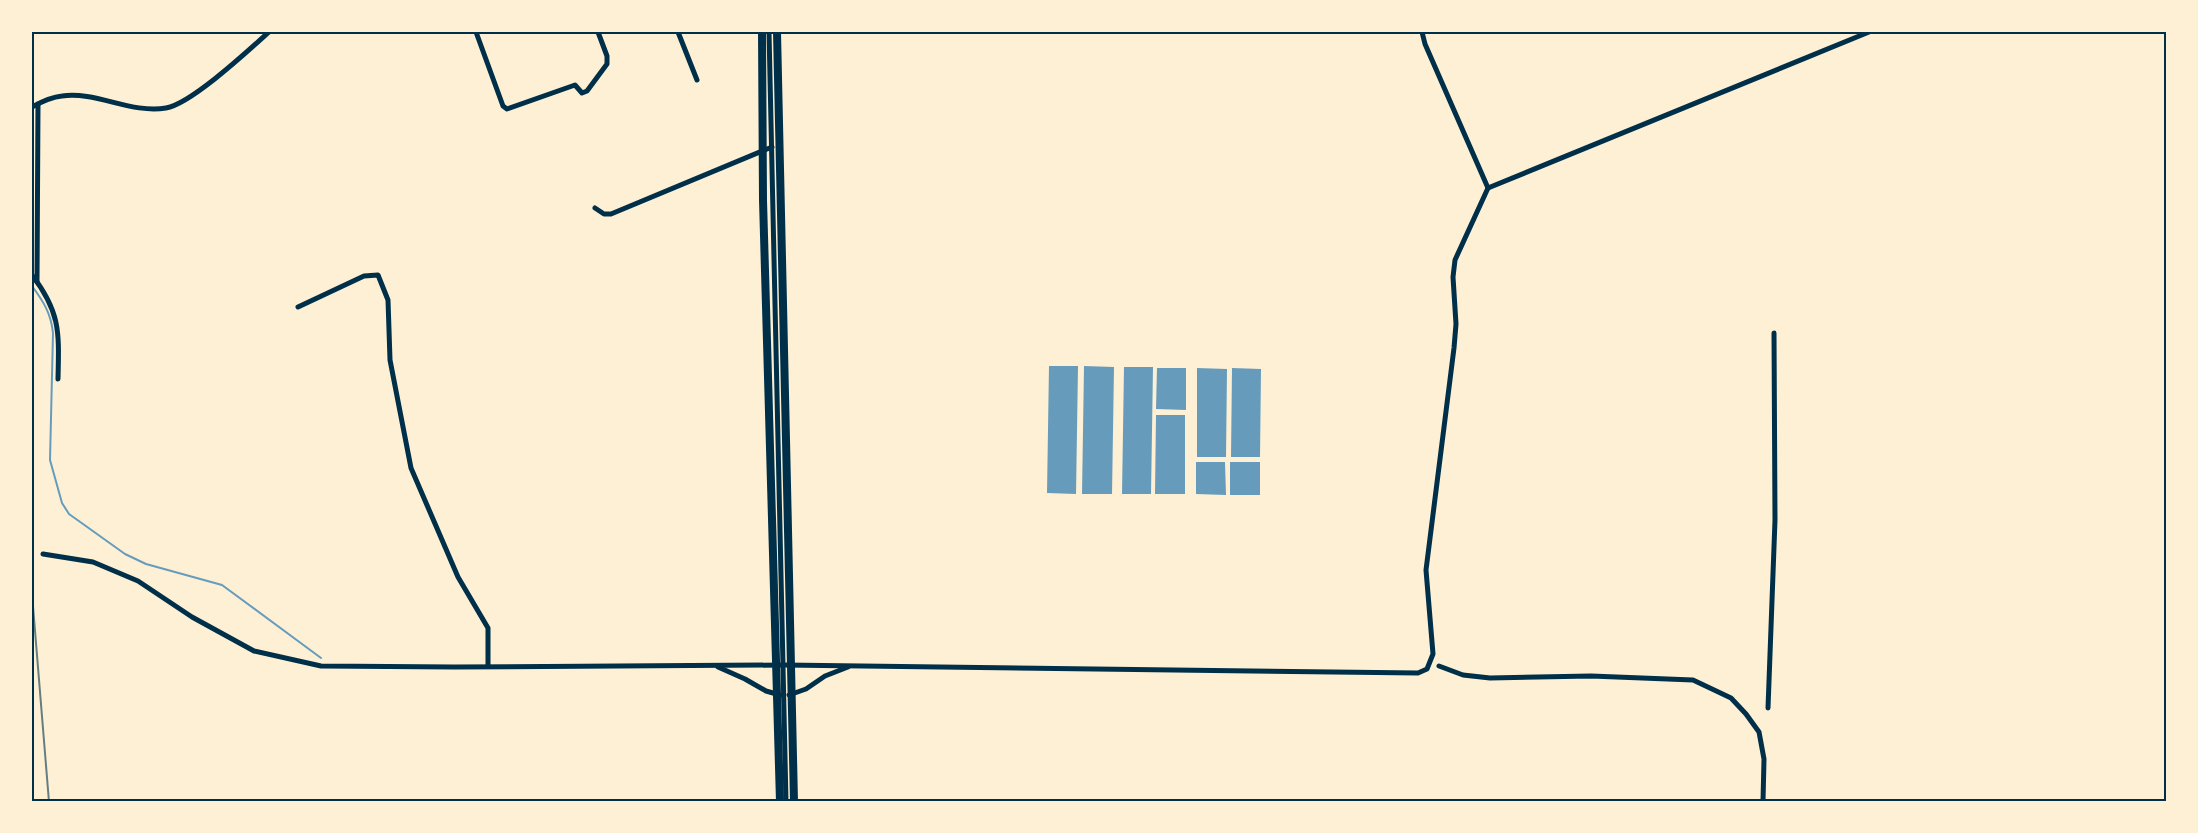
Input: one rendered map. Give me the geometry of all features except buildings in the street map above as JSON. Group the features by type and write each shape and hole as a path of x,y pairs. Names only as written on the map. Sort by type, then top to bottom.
{"highway":[{"path":"762,32 763,200 780,801"},
{"path":"777,32 794,801"}],"street":[{"path":"37,282 35,105 63,95 79,96 129,107 165,109 177,105 233,64 269,32"},
{"path":"476,32 503,106 507,109 575,85 582,93 587,92 607,64 607,56 598,32"},
{"path":"678,32 697,80"},
{"path":"769,32 786,801"},
{"path":"1422,32 1425,44 1488,188"},
{"path":"43,554 93,562 138,581 192,617 254,651 321,666 784,665 1415,673 1427,669 1433,650 1426,570 1454,348 1456,324 1453,270 1458,251 1488,188 1869,32"},
{"path":"594,208 604,214 611,214 772,147"},
{"path":"32,275 47,297 56,319 59,346 58,379"},
{"path":"298,307 364,276 378,275 388,300 390,360 411,468 458,577 488,628 488,666"},
{"path":"1768,708 1775,520 1774,333"},
{"path":"713,665 766,691 785,696 806,689 825,676 851,666"},
{"path":"1439,666 1463,675 1491,678 1591,676 1693,680 1731,698 1758,732 1764,759 1763,801"}],"water":[{"path":"1049,366 1078,366 1076,494 1047,493"},
{"path":"1084,366 1114,367 1112,494 1082,494"},
{"path":"1124,367 1153,367 1151,494 1122,494"},
{"path":"1157,368 1186,368 1186,410 1156,409"},
{"path":"1197,368 1227,369 1226,457 1197,457"},
{"path":"1232,368 1261,369 1260,457 1231,457"},
{"path":"1156,415 1185,415 1185,494 1155,494"},
{"path":"1196,462 1225,462 1226,495 1196,494"},
{"path":"1230,462 1260,462 1260,495 1230,495"}],"waterway":[{"path":"32,286 46,308 52,326 50,460 62,503 69,514 125,554 146,564 222,585 321,658"}],"railway":[{"path":"32,594 49,802"}]}
